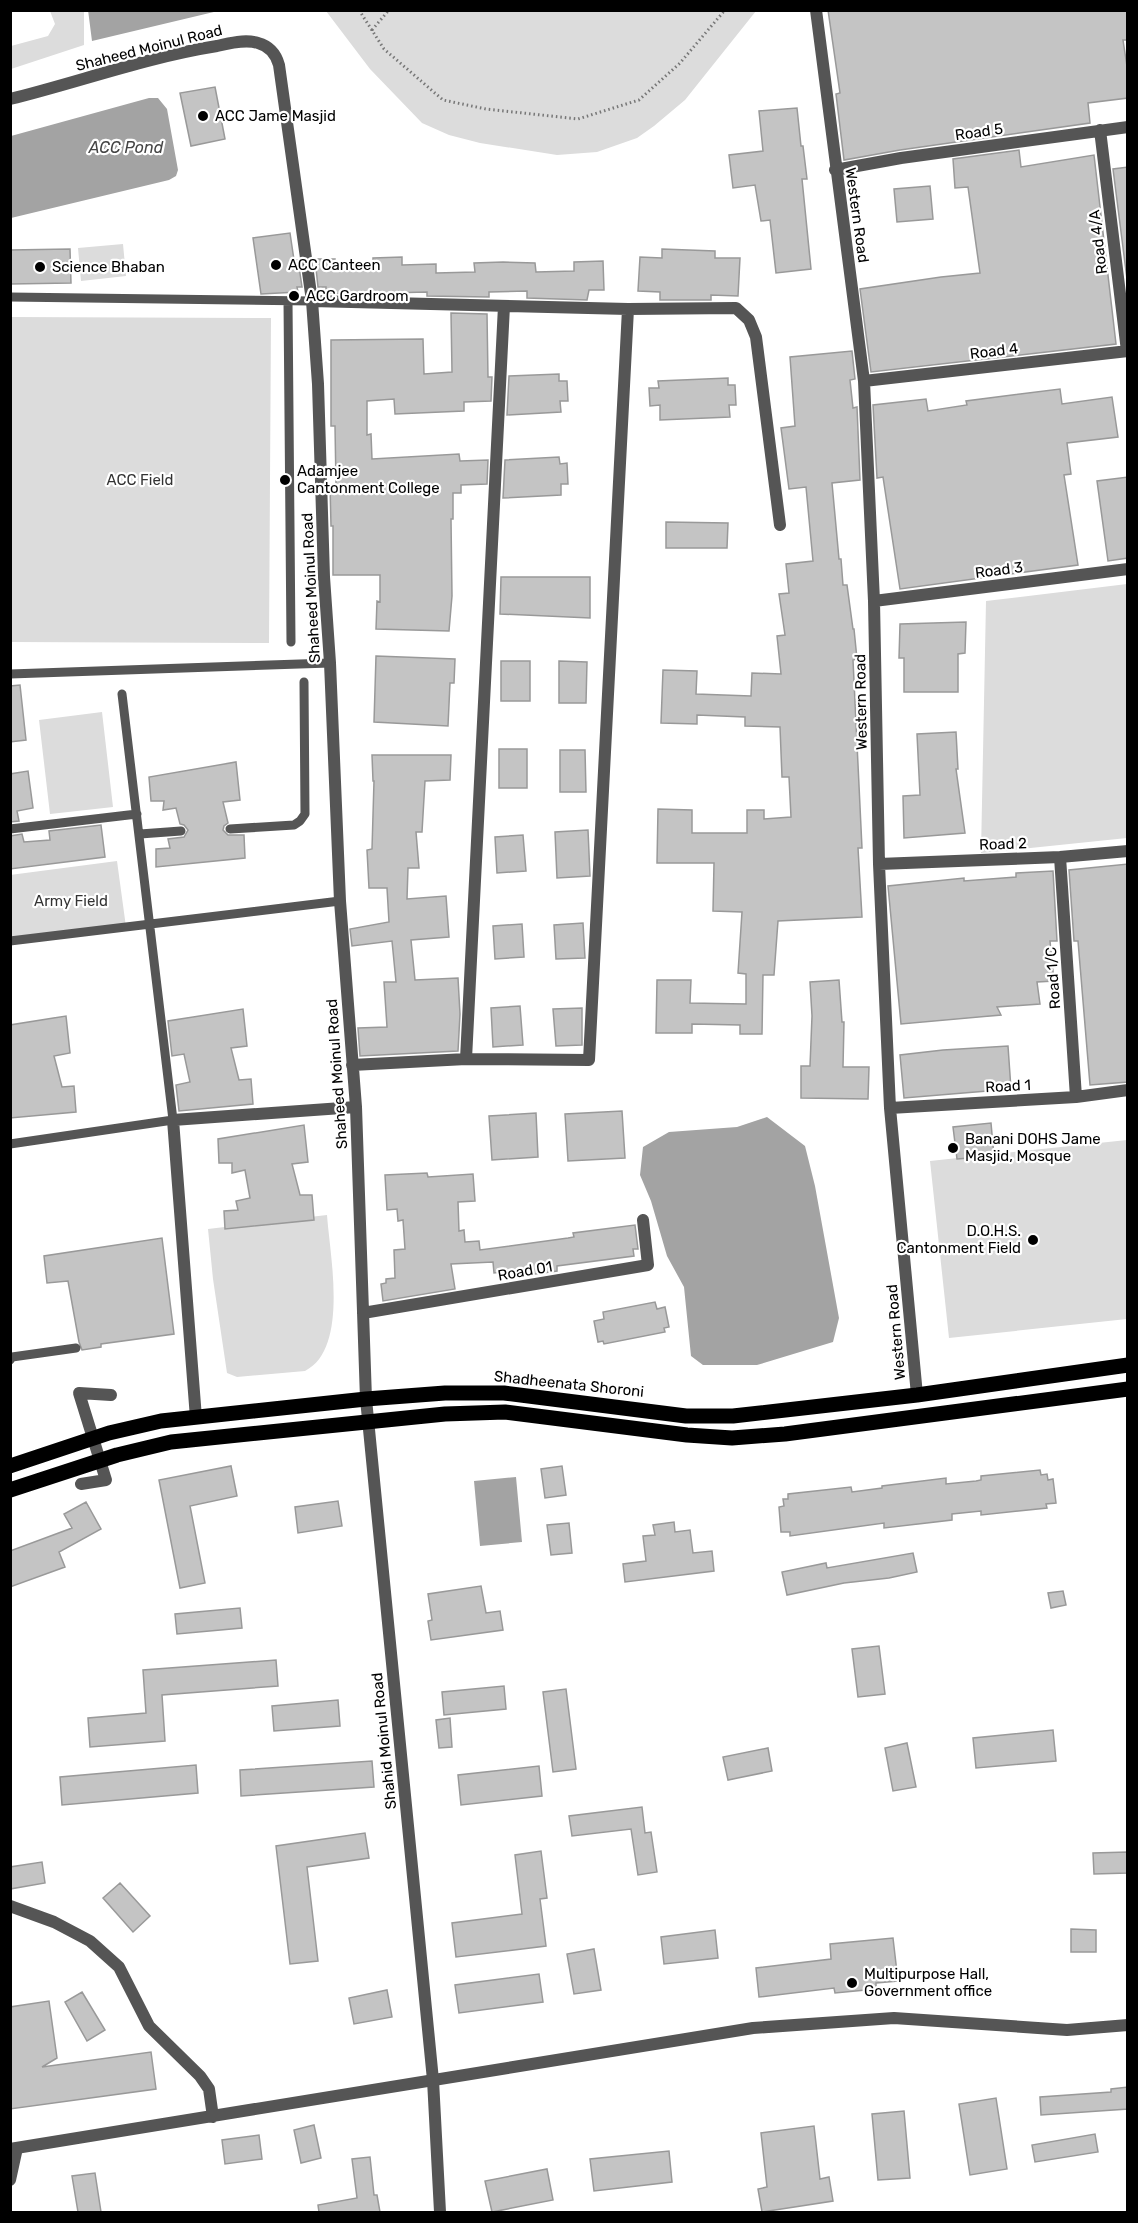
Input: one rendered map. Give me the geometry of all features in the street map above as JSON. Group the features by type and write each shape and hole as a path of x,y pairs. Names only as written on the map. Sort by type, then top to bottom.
{"main road":[{"name":"Shadheenata Shoroni","path":"10,1466 109,1433 161,1421 366,1399 446,1393 504,1393 686,1416 733,1416 917,1395 1128,1365"},
{"path":"10,1490 117,1455 171,1442 445,1414 505,1412 687,1435 732,1438 785,1434 1128,1389"}],"street":[{"name":"Western Road","path":"816,10 864,381 874,601 879,864 890,1108 917,1395"},
{"name":"Shaheed Moinul Road","path":"10,99 190,50 231,43 257,42 269,48 276,56 279,65 312,301 318,384 324,577 340,900 356,1107 366,1399"},
{"name":"Road 5","path":"835,170 901,158 1128,127"},
{"name":"Road 4/A","path":"1100,130 1127,351"},
{"path":"312,301 628,309 736,308 748,320 756,337 780,525"},
{"path":"466,1059 504,306"},
{"path":"352,1065 466,1059 589,1060 628,309"},
{"name":"Road 4","path":"864,381 1127,351"},
{"name":"Road 3","path":"874,601 1128,569"},
{"name":"Road 2","path":"879,864 1128,851"},
{"name":"Road 1/C","path":"1060,856 1076,1097"},
{"name":"Road 1","path":"890,1108 1076,1097 1128,1090"},
{"path":"196,1418 173,1120 356,1107"},
{"name":"Road 01","path":"363,1313 648,1265 643,1220"},
{"path":"81,1484 106,1480 79,1393 111,1395"},
{"name":"Shahid Moinul Road","path":"366,1399 433,2080 440,2212"},
{"path":"10,1906 54,1922 90,1941 119,1967 149,2026 200,2076 209,2089 213,2117"},
{"path":"10,2180 14,2149 753,2028 894,2018 1067,2030 1128,2025"}],"lane":[{"path":"10,297 312,301"},
{"path":"288,301 291,642"},
{"path":"10,674 330,663"},
{"path":"230,829 294,825 304,814 304,682"},
{"path":"10,1144 173,1120 122,694"},
{"path":"10,829 138,814"},
{"path":"140,834 181,831"},
{"path":"10,941 340,900"},
{"path":"10,1360 12,1357 76,1348"}],"path":[{"path":"359,10 384,49 443,100 486,109 578,119 639,100 680,63 725,10"},
{"path":"372,30 389,10"}],"green space":[{"path":"50,11 84,11 84,45 11,69 11,46 48,36 55,24"},
{"path":"326,11 756,11 685,100 654,126 637,138 597,152 557,155 480,143 449,135 422,123 370,69"},
{"path":"123,244 126,276 81,281 78,248"},
{"name":"ACC Field","path":"11,317 271,318 269,643 11,642"},
{"path":"1127,584 1127,838 981,853 986,601"},
{"path":"102,712 113,807 50,814 39,720"},
{"name":"Army Field","path":"117,861 126,927 11,942 10,875"},
{"name":"D.O.H.S. Cantonment Field","path":"1127,1140 1127,1319 949,1338 930,1161"},
{"path":"327,1215 334,1300 327,1343 319,1360 305,1371 237,1377 227,1373 208,1229"}],"water":[{"path":"88,10 218,10 218,11 92,41"},
{"name":"ACC Pond","path":"149,98 158,98 167,109 178,170 176,176 169,180 11,218 11,136"},
{"path":"767,1117 805,1146 815,1186 839,1318 833,1342 757,1365 703,1365 691,1356 684,1287 667,1256 651,1201 640,1175 643,1147 669,1132 737,1127"},
{"path":"516,1477 522,1542 480,1546 474,1481"}],"building":[{"path":"828,10 1128,10 1128,40 1123,40 1128,73 1128,98 1088,103 1090,123 844,160 836,94 840,93"},
{"name":"ACC Jame Masjid","path":"215,87 225,139 191,146 180,93"},
{"path":"797,108 807,179 802,179 811,269 776,273 770,220 761,221 755,185 733,188 729,155 763,151 759,111"},
{"path":"1019,150 1021,167 1094,155 1116,344 871,372 860,289 980,273 968,187 955,188 953,159"},
{"path":"1128,167 1128,287 1113,169"},
{"path":"930,186 933,219 897,222 894,189"},
{"name":"ACC Canteen","path":"290,233 294,260 298,260 302,287 297,287 298,292 261,294 253,238"},
{"name":"Science Bhaban","path":"70,249 71,283 10,284 10,250"},
{"path":"662,249 715,251 715,258 740,258 738,296 711,295 711,300 660,300 660,292 638,291 640,257 662,258"},
{"path":"402,257 402,265 436,264 436,273 475,272 474,263 503,262 535,263 536,272 574,271 574,262 603,261 604,290 589,290 587,300 527,298 527,291 489,292 489,297 427,296 427,292 388,293 388,295 326,293 326,287 318,287 315,259 335,259 335,267 373,266 373,258"},
{"path":"451,313 487,314 488,377 492,377 491,401 464,402 464,411 395,414 394,399 367,401 367,435 371,434 372,459 459,454 460,461 488,460 487,484 461,485 461,493 453,493 452,596 449,631 376,629 377,601 380,602 380,575 333,575 330,485 336,485 335,426 331,426 331,340 423,339 424,374 452,372"},
{"path":"852,351 855,379 850,380 853,408 857,407 860,480 832,483 839,559 841,559 843,585 847,585 857,659 853,660 862,848 858,848 862,917 778,921 774,975 763,975 762,1034 740,1034 740,1025 692,1024 692,1033 656,1033 657,980 691,980 690,1003 746,1004 746,974 738,973 742,912 713,911 714,863 657,863 658,809 692,810 692,833 747,833 747,810 764,810 764,819 791,817 789,777 782,777 780,727 745,726 745,717 697,715 697,724 661,723 663,670 697,671 696,694 751,696 752,673 781,674 777,636 785,635 779,594 789,593 786,564 813,561 806,487 789,489 781,428 795,426 790,357"},
{"path":"559,374 559,381 567,381 568,401 560,401 561,412 507,415 509,376"},
{"path":"728,378 728,385 735,385 736,405 729,405 730,417 660,420 660,405 650,406 649,388 659,388 658,381"},
{"path":"1060,389 1062,404 1112,397 1118,437 1067,443 1071,474 1064,475 1078,565 900,589 883,477 877,478 873,405 926,399 928,411 967,405 966,401"},
{"path":"559,457 560,464 567,463 568,484 561,484 561,495 503,498 505,460"},
{"path":"1128,477 1128,558 1108,561 1097,481"},
{"path":"666,522 728,523 727,548 666,548"},
{"path":"501,577 590,577 590,618 500,614"},
{"path":"966,622 965,653 958,654 958,692 904,692 904,658 899,658 900,624"},
{"path":"376,656 455,659 454,683 450,683 448,726 374,722"},
{"path":"501,661 530,661 530,701 501,701"},
{"path":"559,661 587,662 586,703 559,703"},
{"path":"20,685 26,740 10,742 10,686"},
{"path":"956,732 958,769 956,769 965,833 904,838 903,796 920,795 917,734"},
{"path":"499,749 527,749 527,788 499,788"},
{"path":"560,750 585,750 586,792 560,792"},
{"path":"372,755 451,755 450,780 425,781 422,832 416,832 419,868 408,868 407,899 446,896 449,937 411,940 415,980 458,978 460,1014 458,1051 360,1056 358,1028 387,1027 384,982 396,982 392,941 352,946 350,929 389,922 387,888 369,888 367,850 372,849 374,781"},
{"path":"236,762 240,800 223,802 228,823 223,830 228,835 244,835 245,858 156,867 156,849 170,848 168,839 184,837 188,830 180,824 176,808 163,810 164,801 151,801 149,777"},
{"path":"28,771 33,808 17,811 19,821 10,822 10,774"},
{"path":"101,825 105,857 10,869 10,836 22,834 24,842 50,840 49,831"},
{"path":"588,830 590,876 557,878 555,832"},
{"path":"523,835 526,871 497,873 495,837"},
{"path":"1128,864 1128,1082 1090,1085 1078,941 1074,941 1069,870"},
{"path":"1053,871 1057,941 1050,941 1054,981 1037,982 1040,1004 997,1007 1001,1015 901,1024 888,886 964,878 964,881 1016,877 1016,873"},
{"path":"583,923 585,958 556,959 554,925"},
{"path":"522,924 524,957 495,959 493,926"},
{"path":"839,980 842,1022 844,1022 843,1067 869,1067 868,1099 801,1098 801,1066 810,1066 812,1016 810,982"},
{"path":"520,1006 523,1045 493,1047 491,1008"},
{"path":"582,1008 582,1045 556,1046 553,1009"},
{"path":"243,1009 247,1046 231,1048 239,1080 251,1079 253,1104 179,1111 176,1085 190,1082 184,1054 172,1056 168,1021"},
{"path":"66,1016 70,1053 54,1056 62,1087 74,1086 76,1112 10,1118 10,1025"},
{"path":"1008,1046 1011,1089 904,1098 900,1055"},
{"path":"622,1111 625,1158 568,1161 565,1114"},
{"path":"536,1113 538,1157 492,1160 489,1116"},
{"path":"991,1123 994,1156 957,1159 953,1127"},
{"path":"304,1125 308,1162 292,1164 300,1195 312,1195 314,1220 225,1229 224,1211 238,1210 236,1201 250,1198 245,1170 232,1173 232,1163 219,1163 218,1139"},
{"path":"427,1173 428,1177 473,1174 475,1201 458,1202 459,1231 464,1230 465,1242 479,1241 480,1250 568,1238 574,1237 573,1233 635,1225 638,1249 633,1249 634,1256 557,1266 557,1271 504,1278 503,1272 494,1273 493,1262 451,1264 455,1289 383,1301 381,1284 386,1283 386,1279 395,1278 394,1250 405,1249 403,1220 398,1221 397,1209 387,1210 385,1175"},
{"path":"162,1238 174,1334 101,1344 101,1347 82,1350 68,1281 47,1283 44,1256"},
{"path":"655,1302 657,1309 665,1307 669,1327 664,1328 665,1332 604,1344 603,1341 598,1342 594,1321 604,1319 603,1312"},
{"path":"231,1466 237,1496 190,1506 205,1583 180,1588 159,1480"},
{"path":"562,1466 566,1495 545,1498 541,1469"},
{"path":"1040,1470 1041,1475 1047,1474 1048,1480 1053,1479 1056,1503 1046,1504 1047,1508 981,1515 981,1511 952,1514 952,1520 884,1528 884,1523 790,1536 790,1532 781,1532 779,1507 784,1506 783,1499 788,1499 788,1494 851,1487 852,1492 946,1478 946,1484 981,1480 981,1476"},
{"path":"338,1501 342,1526 298,1533 295,1507"},
{"path":"86,1502 101,1529 59,1552 65,1567 10,1587 10,1551 72,1528 64,1514"},
{"path":"674,1522 675,1532 690,1530 693,1553 712,1551 714,1571 625,1582 623,1564 646,1561 643,1536 655,1535 653,1525"},
{"path":"569,1523 572,1553 551,1555 547,1525"},
{"path":"913,1553 917,1572 844,1583 787,1595 782,1572 826,1563 827,1568"},
{"path":"481,1586 486,1613 500,1611 503,1630 431,1640 428,1621 432,1620 428,1594"},
{"path":"1063,1591 1066,1605 1051,1608 1048,1593"},
{"path":"240,1608 242,1628 177,1634 175,1614"},
{"path":"879,1646 885,1694 858,1697 852,1649"},
{"path":"276,1660 278,1686 162,1695 165,1741 90,1747 88,1718 146,1713 143,1670"},
{"path":"504,1686 506,1709 444,1715 442,1692"},
{"path":"566,1689 576,1769 553,1772 543,1692"},
{"path":"338,1700 340,1726 274,1731 272,1706"},
{"path":"450,1718 452,1747 439,1748 436,1720"},
{"path":"1053,1730 1056,1761 976,1768 973,1738"},
{"path":"907,1743 916,1787 893,1791 885,1748"},
{"path":"768,1748 772,1771 728,1780 723,1757"},
{"path":"372,1761 374,1787 241,1796 240,1770"},
{"path":"196,1765 198,1793 62,1805 60,1777"},
{"path":"539,1766 542,1796 461,1805 458,1775"},
{"path":"642,1807 645,1833 651,1832 657,1872 638,1875 631,1829 572,1836 569,1816"},
{"path":"365,1833 369,1858 307,1867 318,1961 290,1964 276,1846"},
{"path":"541,1851 547,1898 540,1899 546,1946 456,1957 452,1923 522,1914 515,1855"},
{"path":"1128,1852 1128,1873 1094,1874 1093,1853"},
{"path":"42,1862 45,1883 10,1889 10,1867"},
{"path":"120,1883 150,1916 133,1932 103,1898"},
{"path":"1071,1929 1096,1930 1096,1952 1071,1952"},
{"path":"715,1930 718,1958 664,1964 661,1937"},
{"path":"893,1938 898,1981 876,1983 876,1989 835,1993 834,1988 759,1997 756,1968 831,1959 830,1944"},
{"path":"594,1949 601,1990 574,1994 567,1954"},
{"path":"539,1974 543,2002 459,2013 455,1985"},
{"path":"387,1990 392,2017 354,2024 349,1998"},
{"path":"82,1992 105,2030 87,2041 65,2002"},
{"path":"49,2001 57,2058 42,2067 151,2052 156,2089 10,2109 10,2007"},
{"path":"1128,2087 1128,2109 1041,2115 1040,2097 1111,2092 1111,2089"},
{"path":"996,2098 1007,2169 970,2175 959,2104"},
{"path":"904,2111 910,2178 878,2180 872,2114"},
{"path":"314,2125 321,2158 301,2163 294,2130"},
{"path":"814,2126 820,2179 829,2177 833,2201 762,2212 758,2189 767,2187 761,2133"},
{"path":"1095,2134 1098,2152 1035,2162 1032,2145"},
{"path":"259,2135 262,2159 225,2164 222,2140"},
{"path":"669,2151 672,2182 594,2191 590,2159"},
{"path":"370,2157 374,2195 377,2195 380,2212 319,2212 318,2205 357,2198 352,2159"},
{"path":"547,2169 553,2200 492,2212 485,2181"},
{"path":"95,2173 101,2212 78,2212 72,2176"}],"place":[{"name":"ACC Jame Masjid","path":"203,116"},
{"name":"ACC Canteen","path":"276,265"},
{"name":"Science Bhaban","path":"40,267"},
{"name":"ACC Gardroom","path":"294,296"},
{"name":"Adamjee Cantonment College","path":"285,480"},
{"name":"Banani DOHS Jame Masjid, Mosque","path":"953,1148"},
{"name":"D.O.H.S. Cantonment Field","path":"1033,1240"},
{"name":"Multipurpose Hall, Government office","path":"852,1983"}]}
